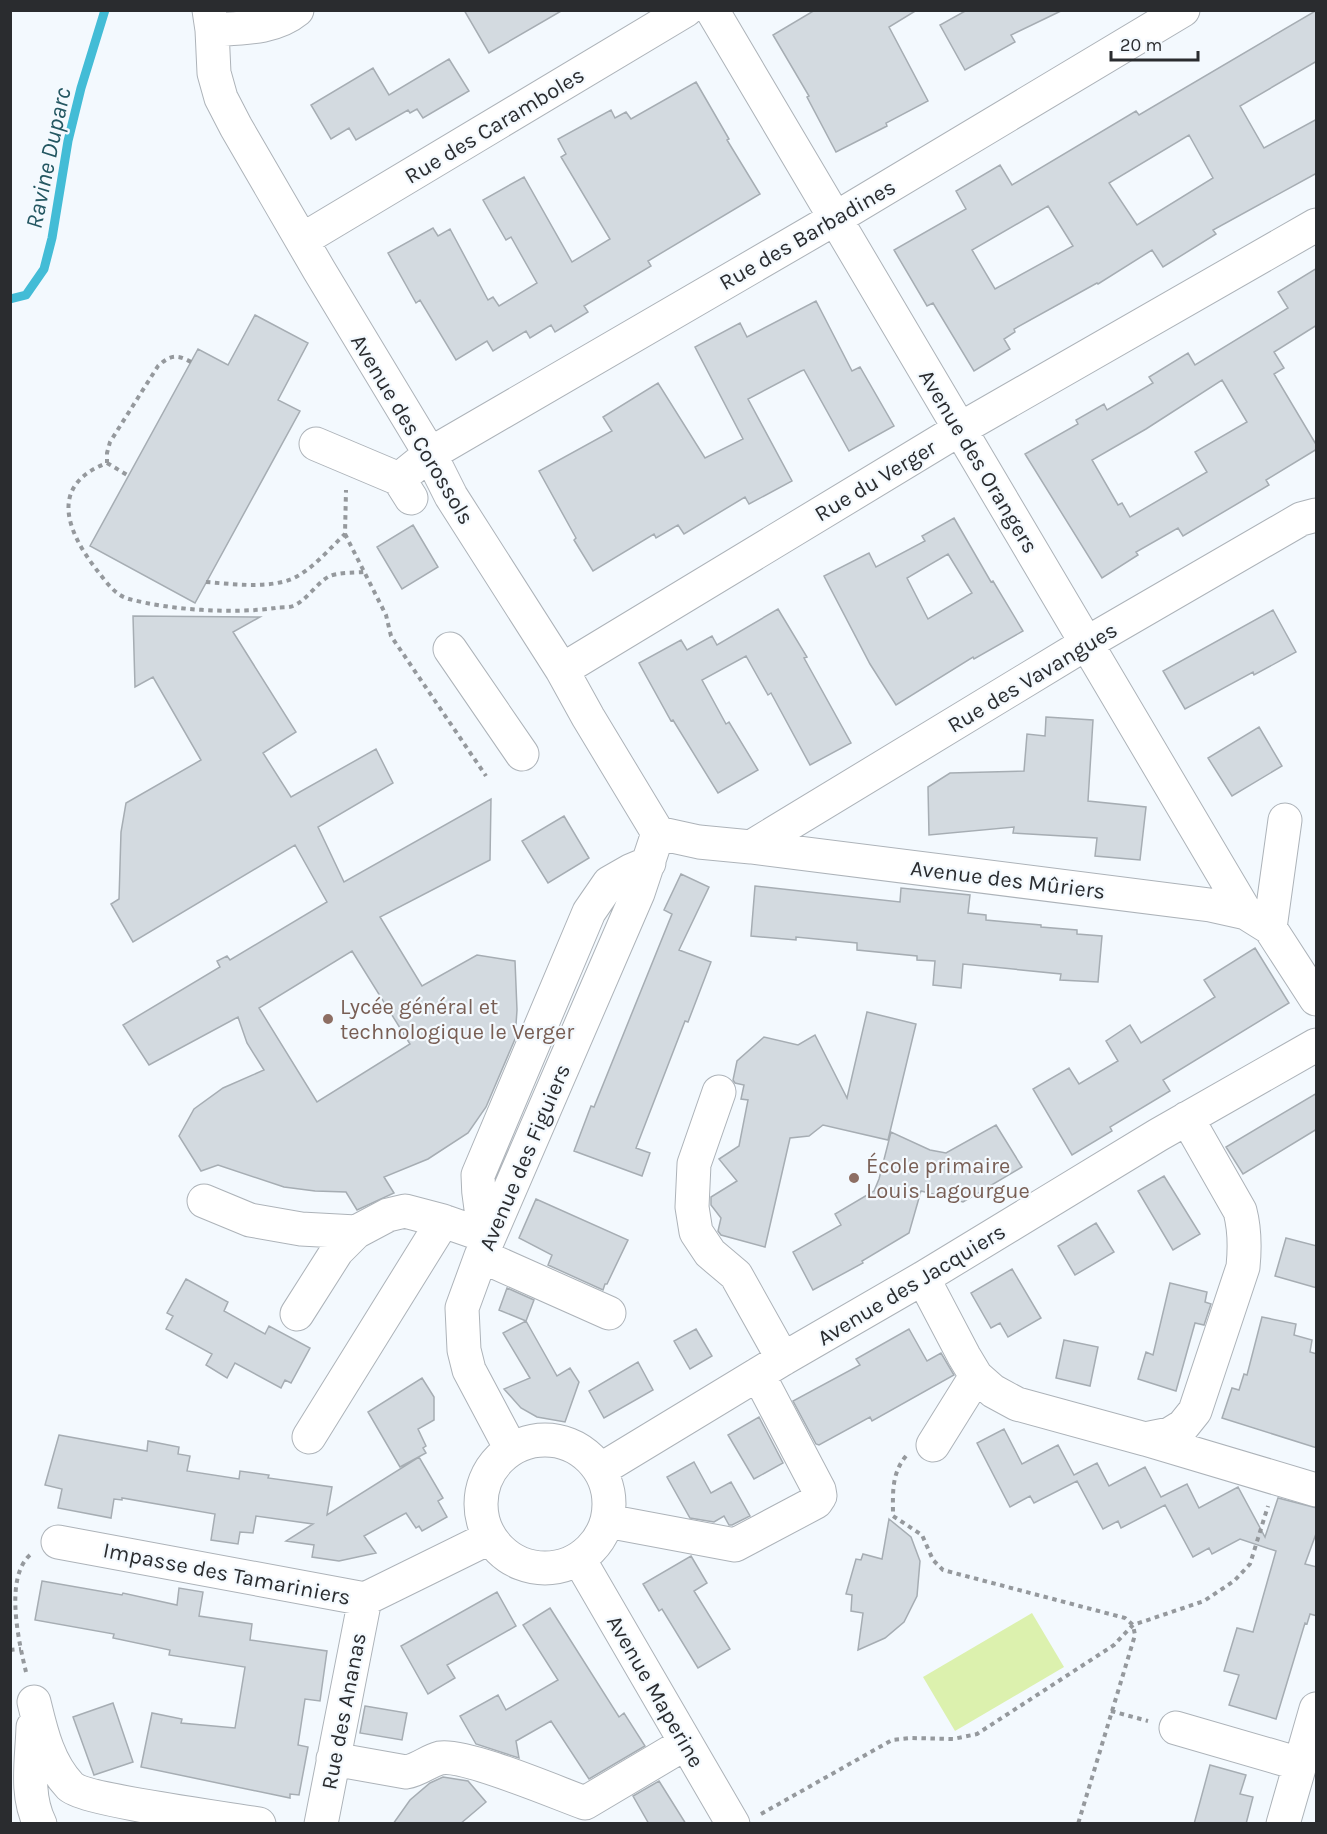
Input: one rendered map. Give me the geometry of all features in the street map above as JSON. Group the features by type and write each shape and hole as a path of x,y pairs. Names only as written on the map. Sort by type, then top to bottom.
{"street":[{"path":"211,20 256,27 287,18 297,10"},
{"name":"Rue des Caramboles","path":"302,240 686,10"},
{"name":"Avenue des Orangers","path":"712,10 1087,643 1258,920"},
{"name":"Rue des Barbadines","path":"346,457 406,489 430,454 836,218 1182,10"},
{"name":"Avenue des Corossols","path":"211,20 214,73 221,98 302,240 430,454 451,496 562,670 653,848"},
{"name":"Rue du Verger","path":"562,670 960,429 1317,225"},
{"path":"316,444 346,457"},
{"name":"Rue des Vavangues","path":"751,847 1087,643 1301,519 1317,515"},
{"path":"450,649 522,754"},
{"path":"1285,820 1258,920 1317,999"},
{"name":"Avenue des Mûriers","path":"653,848 699,842 751,847 1210,905 1258,920"},
{"name":"Avenue des Figuiers","path":"511,1449 469,1370 464,1350 462,1308 485,1247 638,893 653,848"},
{"name":"Avenue des Jacquiers","path":"600,1470 1187,1118 1317,1045"},
{"path":"607,1521 735,1545 816,1502 820,1496 736,1275 710,1252 696,1232 692,1207 694,1164 719,1092"},
{"path":"1145,1439 1170,1434 1183,1426 1195,1411 1243,1267 1244,1227 1240,1211 1187,1118"},
{"path":"204,1202 250,1220 301,1229 356,1232"},
{"path":"297,1314 337,1251 356,1232 388,1215 405,1211 443,1221 485,1247 609,1313"},
{"path":"309,1437 443,1221"},
{"path":"923,1278 976,1376 993,1391 1017,1404 1317,1490"},
{"path":"933,1445 976,1376"},
{"path":"549,1439 569,1445 587,1455 600,1470 607,1486 609,1504 607,1521 601,1535 579,1559 560,1566 540,1568 520,1564 503,1553 489,1538 482,1519 480,1499 484,1480 495,1462 511,1449 529,1442 549,1439"},
{"name":"Impasse des Tamariniers","path":"58,1542 365,1599 489,1538"},
{"name":"Avenue Maperine","path":"579,1559 686,1743 744,1821"},
{"name":"Rue des Ananas","path":"321,1824 365,1599"},
{"path":"34,1702 40,1728 53,1764 71,1788 99,1797 259,1824"},
{"path":"34,1702 30,1793 34,1812 40,1824"},
{"path":"1283,1824 1317,1709"},
{"path":"1176,1728 1300,1764"},
{"path":"333,1759 406,1772 416,1770 440,1758 464,1759 582,1813 686,1743"}],"path":[{"path":"107,463 110,442 158,366 173,356 180,356 191,362"},
{"path":"346,457 345,534 386,615 391,636 486,776"},
{"path":"107,463 129,476"},
{"path":"107,463 80,477 73,489 68,517 72,530 92,563 112,588 126,598 153,604 204,609 258,610 294,606 330,576 364,572"},
{"path":"206,582 258,585 288,580 314,564 345,534"},
{"path":"933,1445 906,1456 899,1464 894,1475 893,1516 922,1535 933,1560 942,1570 1125,1618 1133,1625 1135,1635 1077,1824"},
{"path":"744,1821 892,1740 953,1739 977,1734 1114,1645 1133,1625 1204,1601 1234,1581 1250,1564 1277,1478"},
{"path":"34,1702 21,1649 16,1594 18,1575 25,1559 42,1546 58,1542"},
{"path":"10,1650 21,1649"},
{"path":"1111,1711 1176,1728"}],"green space":[{"path":"1032,1613 1064,1667 955,1731 923,1677"}],"building":[{"path":"464,10 563,10 489,53"},
{"path":"815,10 917,10 889,27 928,101 886,123 887,126 836,152 807,97 809,96 773,35"},
{"path":"967,10 1063,10 1011,35 1015,42 965,70 940,25"},
{"path":"1317,10 1317,61 1240,106 1264,148 1317,119 1317,173 1213,230 1216,234 1163,267 1152,250 1098,284 1014,329 1015,332 1004,339 1010,349 974,371 933,303 927,306 894,250 966,209 956,191 1000,165 1012,185 1136,111 1139,115","holes":["1189,135 1213,178 1137,225 1109,183","1048,206 1073,246 995,289 972,250"]},
{"path":"449,59 469,91 423,118 417,109 410,113 408,110 356,140 349,128 331,139 311,105 373,68 389,95"},
{"path":"696,82 729,139 727,140 760,194 648,261 651,266 584,306 588,312 555,332 551,325 530,338 526,331 493,351 487,341 456,360 420,300 416,303 388,253 433,228 438,236 450,229 488,300 493,297 499,306 537,283 511,237 506,240 483,200 524,177 572,262 610,239 561,157 566,154 558,139 611,110 615,118 626,112 631,119"},
{"path":"1317,268 1317,325 1274,352 1284,368 1274,374 1317,449 1266,480 1269,485 1183,536 1178,528 1136,552 1138,555 1102,578 1025,454 1078,424 1076,420 1104,404 1107,410 1153,383 1149,377 1188,353 1195,365 1288,308 1278,292","holes":["1222,380 1247,422 1195,452 1207,472 1130,517 1122,503 1118,505 1092,460 1146,429"]},
{"path":"816,301 852,371 860,367 894,426 849,451 804,370 801,371 748,399 792,481 749,504 745,497 684,534 678,525 656,538 654,534 593,571 574,540 576,538 539,471 612,431 603,417 658,383 705,458 743,439 695,347 740,323 747,337"},
{"path":"255,315 308,343 278,400 300,411 195,603 90,546 198,349 228,365"},
{"path":"954,518 1023,631 974,659 973,657 896,705 870,664 824,576 869,553 876,567 925,541 922,536","holes":["948,554 972,593 928,619 907,578"]},
{"path":"413,525 438,567 402,589 377,547"},
{"path":"778,609 807,657 804,658 851,743 810,765 771,693 768,695 746,656 702,680 726,724 729,722 758,770 718,793 673,720 671,721 639,663 681,640 687,650 712,636 717,645"},
{"path":"1273,610 1296,652 1254,675 1253,672 1185,709 1163,671"},
{"path":"133,616 260,617 233,632 296,732 263,753 291,797 376,749 393,783 318,827 344,882 491,799 490,860 380,917 422,986 477,955 515,961 517,1010 515,1039 486,1107 468,1133 428,1159 384,1177 394,1193 357,1210 346,1192 284,1187 218,1165 201,1171 179,1136 194,1109 223,1088 264,1070 247,1043 238,1017 149,1065 123,1025 220,967 217,961 227,956 230,960 327,902 295,845 133,942 111,904 119,899 121,832 126,803 201,760 153,677 135,687","holes":["352,951 410,1044 317,1102 259,1008"]},
{"path":"1046,717 1093,720 1088,801 1146,807 1140,860 1095,856 1097,838 1013,833 1014,827 929,835 928,787 950,773 1024,771 1027,734 1045,736"},
{"path":"1259,727 1282,766 1232,796 1208,758"},
{"path":"564,816 589,858 548,883 522,841"},
{"path":"681,874 709,887 679,950 711,962 688,1022 685,1021 636,1148 650,1153 642,1176 574,1151 672,914 664,910"},
{"path":"755,886 900,902 901,888 970,895 968,913 986,915 986,920 1041,925 1041,927 1077,930 1077,934 1102,936 1098,982 1060,980 1061,974 963,964 961,988 933,985 935,961 917,960 917,956 857,950 857,943 796,937 796,940 751,936"},
{"path":"1255,948 1289,1003 1163,1080 1170,1091 1110,1127 1112,1131 1072,1155 1033,1089 1069,1068 1079,1084 1118,1061 1106,1041 1130,1025 1141,1043 1215,997 1204,980"},
{"path":"867,1012 916,1024 888,1140 823,1125 809,1136 790,1138 765,1247 721,1235 718,1231 721,1218 711,1205 711,1197 737,1181 719,1159 739,1146 748,1100 741,1099 744,1085 735,1083 733,1080 737,1061 764,1037 798,1045 815,1035 847,1098"},
{"path":"1317,1093 1317,1129 1243,1174 1226,1147"},
{"path":"996,1125 1022,1167 963,1202 921,1191 909,1233 862,1261 863,1263 813,1290 793,1252 841,1225 835,1214 874,1191 891,1132 930,1150 946,1153"},
{"path":"1164,1176 1200,1234 1173,1250 1138,1191"},
{"path":"536,1199 628,1240 603,1290 548,1265 552,1255 519,1238"},
{"path":"1096,1223 1114,1252 1075,1275 1058,1246"},
{"path":"1286,1238 1317,1246 1317,1288 1275,1276"},
{"path":"1012,1269 1041,1318 1008,1337 1000,1323 991,1328 971,1293"},
{"path":"186,1279 228,1302 224,1311 265,1334 269,1326 310,1348 291,1383 285,1380 281,1388 235,1363 227,1378 206,1365 212,1354 166,1329 173,1316 167,1313"},
{"path":"1170,1283 1207,1292 1205,1302 1211,1304 1204,1325 1195,1323 1176,1391 1138,1379 1146,1352 1153,1355"},
{"path":"507,1288 534,1300 526,1321 499,1310"},
{"path":"1262,1317 1296,1324 1294,1335 1312,1340 1310,1352 1317,1354 1317,1448 1222,1418 1232,1388 1239,1390 1244,1374 1247,1375"},
{"path":"526,1321 557,1376 570,1368 579,1382 565,1422 537,1417 521,1408 504,1389 530,1378 503,1333"},
{"path":"696,1329 712,1356 690,1369 674,1341"},
{"path":"909,1329 927,1361 941,1353 954,1375 872,1421 870,1417 819,1445 816,1444 793,1401 860,1365 856,1359"},
{"path":"1064,1340 1098,1347 1090,1386 1056,1378"},
{"path":"638,1362 653,1390 604,1418 589,1391"},
{"path":"422,1378 434,1397 434,1420 418,1429 426,1446 423,1448 426,1453 400,1467 368,1412"},
{"path":"759,1417 783,1463 754,1479 728,1435"},
{"path":"1004,1429 1022,1464 1058,1445 1074,1475 1097,1463 1109,1486 1145,1467 1161,1497 1187,1484 1199,1508 1238,1487 1265,1537 1278,1498 1317,1508 1317,1531 1305,1564 1317,1567 1317,1616 1310,1614 1307,1624 1305,1623 1276,1719 1229,1705 1239,1675 1224,1671 1237,1628 1253,1632 1276,1551 1240,1539 1212,1554 1209,1548 1193,1557 1165,1505 1121,1528 1118,1521 1103,1529 1077,1481 1034,1503 1030,1496 1010,1507 977,1443"},
{"path":"59,1435 147,1451 148,1441 179,1447 178,1454 190,1456 187,1471 239,1479 240,1471 269,1475 268,1478 332,1487 327,1515 419,1457 443,1498 438,1501 447,1517 422,1531 419,1526 416,1528 406,1513 364,1536 376,1553 339,1561 312,1557 314,1545 286,1541 313,1524 256,1516 253,1533 240,1532 238,1544 211,1540 215,1514 122,1498 122,1500 114,1499 111,1518 58,1508 62,1489 45,1485"},
{"path":"694,1462 711,1493 731,1482 750,1516 732,1525 729,1525 724,1516 714,1522 690,1518 667,1477"},
{"path":"889,1519 911,1537 920,1561 917,1596 904,1622 885,1638 858,1650 863,1613 851,1611 852,1595 846,1594 856,1559 861,1560 863,1554 882,1559"},
{"path":"691,1556 707,1583 694,1591 730,1649 698,1668 662,1609 659,1611 643,1584"},
{"path":"42,1581 122,1595 123,1593 177,1605 179,1588 203,1592 199,1616 252,1624 250,1640 327,1651 320,1701 305,1699 298,1745 308,1747 299,1795 290,1794 290,1798 141,1767 152,1713 182,1719 181,1723 235,1728 245,1667 169,1655 170,1650 113,1638 114,1634 35,1620"},
{"path":"497,1592 516,1626 447,1665 455,1678 428,1694 401,1646"},
{"path":"550,1608 619,1717 624,1713 645,1746 589,1779 551,1721 516,1741 519,1758 476,1744 460,1716 498,1695 506,1710 558,1680 523,1625"},
{"path":"113,1703 133,1762 94,1775 73,1717"},
{"path":"365,1706 407,1713 402,1740 360,1733"},
{"path":"1210,1765 1246,1775 1240,1794 1253,1797 1246,1824 1194,1824"},
{"path":"443,1777 468,1781 486,1802 460,1824 393,1824 410,1800 430,1783"},
{"path":"659,1781 686,1824 649,1824 633,1796"}],"waterway":[{"name":"Ravine Duparc","path":"10,299 26,295 44,269 52,238 68,141 81,88 105,10"}],"place":[{"name":"Lycée général et technologique le Verger","path":"328,1019"},
{"name":"École primaire Louis Lagourgue","path":"854,1178"}]}
